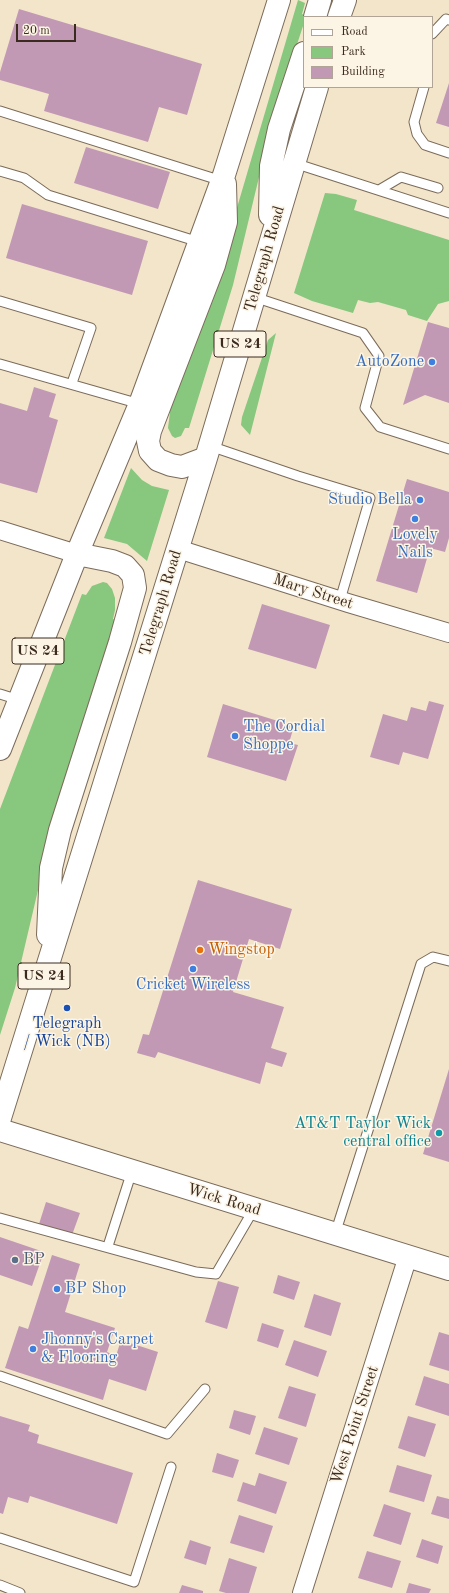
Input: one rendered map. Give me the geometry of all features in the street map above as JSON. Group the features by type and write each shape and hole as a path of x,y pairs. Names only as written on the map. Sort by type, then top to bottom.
{"main road":[{"name":"US 24","path":"0,749 9,697 77,554 140,404 223,178 279,0"},
{"path":"316,16 320,0"},
{"path":"339,16 345,0"},
{"path":"270,243 271,166 280,129 303,56"},
{"name":"Telegraph Road","path":"0,1118 208,452 293,163 317,88"},
{"path":"208,452 182,467 171,465 158,460 150,451 148,441 150,431 214,265 226,222 223,178"},
{"path":"46,968 51,868 60,830 120,642 135,588 133,575 125,566 112,561 77,554"},
{"name":"Wick Road","path":"0,1130 449,1269"}],"street":[{"path":"0,530 77,554"},
{"name":"Mary Street","path":"178,549 449,633"},
{"name":"West Point Street","path":"302,1593 408,1256"}],"lane":[{"path":"433,33 446,19 449,20"},
{"path":"424,88 414,122 417,134 425,145 449,153"},
{"path":"0,111 223,178"},
{"path":"293,163 449,213"},
{"path":"0,171 24,178 48,195 199,242"},
{"path":"379,190 401,177 438,188"},
{"path":"254,297 363,333 379,356 365,408 380,427 449,449"},
{"path":"0,301 91,328 72,383"},
{"path":"0,364 72,383 140,404"},
{"path":"208,452 298,476 370,498 340,600"},
{"path":"336,1234 421,964 434,957 449,961"},
{"path":"108,1246 132,1171"},
{"path":"0,1218 108,1246 196,1272 216,1274 254,1209"},
{"path":"0,1376 167,1434 204,1389"},
{"path":"0,1538 134,1582 171,1467"},
{"path":"0,1585 20,1593"}],"green space":[{"path":"298,0 305,3 302,14 306,16 303,16 303,26 284,84 267,144 233,285 189,428 185,428 181,436 175,438 172,436 168,428 170,412 166,411 219,269"},
{"path":"325,193 336,194 357,200 354,210 449,240 449,301 438,304 427,321 408,315 406,310 378,302 370,303 358,300 353,313 312,301 294,293"},
{"path":"276,333 250,435 241,425 242,417 268,340"},
{"path":"131,468 142,480 152,486 169,490 147,561 127,544 104,538"},
{"path":"103,582 107,583 112,589 115,598 113,619 118,621 50,839 15,988 0,1035 0,809 82,594 86,595 92,586"}],"building":[{"path":"19,9 202,64 187,115 159,107 148,142 44,111 49,94 0,80 0,72"},
{"path":"449,83 449,127 436,123"},
{"path":"86,147 170,172 158,209 74,183"},
{"path":"22,204 148,241 132,295 6,258"},
{"name":"AutoZone","path":"428,322 449,328 449,403 425,395 403,405"},
{"path":"34,387 56,394 49,417 58,420 37,493 0,483 0,403 27,411"},
{"path":"407,479 449,492 449,538 445,552 430,548 417,593 376,581"},
{"path":"262,604 330,625 316,669 248,649"},
{"path":"429,701 444,705 428,759 403,752 399,765 370,757 383,714 407,721 411,707 426,711"},
{"path":"223,704 294,726 289,743 298,745 286,781 207,757"},
{"path":"198,880 292,909 280,949 249,939 233,992 284,1007 271,1048 287,1053 282,1067 266,1062 260,1084 158,1052 155,1058 137,1053 143,1034 149,1035"},
{"name":"AT&T Taylor Wick central office","path":"449,1069 449,1162 423,1154"},
{"path":"46,1202 80,1213 72,1235 39,1224"},
{"path":"0,1237 44,1252 32,1286 0,1275"},
{"path":"52,1255 80,1264 65,1312 115,1328 107,1352 116,1356 121,1340 158,1352 146,1391 109,1379 103,1400 5,1368 19,1326 28,1329"},
{"path":"278,1275 300,1282 294,1300 273,1293"},
{"path":"218,1281 239,1287 227,1329 205,1322"},
{"path":"314,1294 341,1303 331,1336 304,1327"},
{"path":"262,1323 284,1330 278,1348 257,1341"},
{"path":"439,1332 449,1335 449,1371 429,1365"},
{"path":"294,1340 327,1351 318,1377 285,1365"},
{"path":"424,1376 449,1384 449,1416 415,1405"},
{"path":"289,1386 316,1394 306,1427 278,1418"},
{"path":"234,1410 256,1416 250,1435 229,1428"},
{"path":"0,1416 30,1425 28,1431 39,1435 37,1443 133,1473 117,1524 30,1496 28,1503 8,1497 3,1514 0,1513"},
{"path":"408,1416 436,1424 425,1457 398,1448"},
{"path":"264,1427 298,1438 289,1465 255,1454"},
{"path":"217,1453 239,1460 233,1478 212,1472"},
{"path":"397,1465 432,1475 424,1502 389,1492"},
{"path":"259,1473 287,1482 276,1514 237,1501 243,1482 255,1486"},
{"path":"437,1496 449,1499 449,1519 431,1514"},
{"path":"384,1504 411,1513 401,1545 373,1536"},
{"path":"239,1515 273,1526 264,1553 230,1543"},
{"path":"422,1539 443,1546 438,1564 416,1557"},
{"path":"190,1540 211,1547 206,1565 184,1558"},
{"path":"367,1551 401,1561 392,1588 358,1578"},
{"path":"229,1558 257,1567 249,1593 226,1593 219,1591"},
{"path":"409,1583 431,1589 429,1593 406,1593"},
{"path":"182,1585 203,1591 203,1593 179,1593"}],"place":[{"name":"AutoZone","path":"432,362"},
{"name":"Studio Bella","path":"420,500"},
{"name":"Lovely Nails","path":"415,519"},
{"name":"The Cordial Shoppe","path":"235,736"},
{"name":"Wingstop","path":"200,950"},
{"name":"Cricket Wireless","path":"193,969"},
{"name":"Telegraph / Wick (NB)","path":"67,1008"},
{"name":"AT&T Taylor Wick central office","path":"439,1133"},
{"name":"BP","path":"15,1260"},
{"name":"BP Shop","path":"57,1289"},
{"name":"Jhonny's Carpet & Flooring","path":"33,1349"}]}
